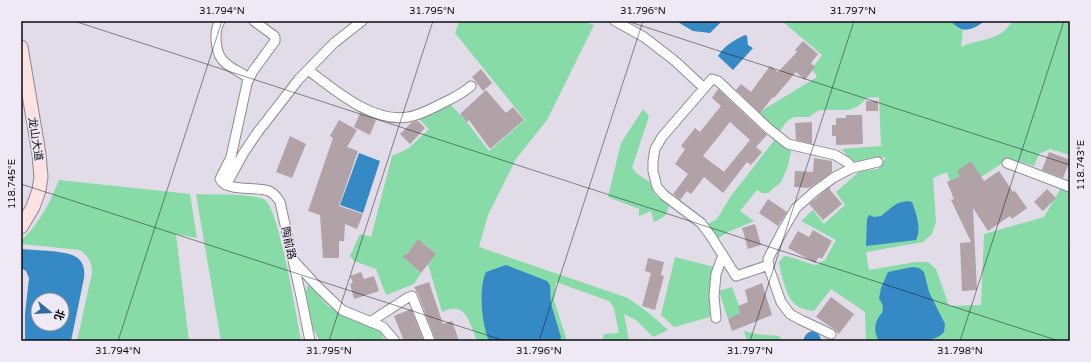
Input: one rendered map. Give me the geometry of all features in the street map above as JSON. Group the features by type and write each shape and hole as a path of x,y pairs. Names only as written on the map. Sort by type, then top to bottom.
{"main road":[{"name":"龙山大道","path":"21,47 39,154 41,177 40,190 33,207 21,227"}],"street":[{"path":"220,21 216,28 218,54 223,61 246,76 248,79 231,157 220,179 221,183 226,185 243,154 257,133 299,79 334,43 362,21"},
{"path":"246,86 253,71 275,41 273,35 254,21"},
{"path":"615,21 644,37 675,61 704,88"},
{"path":"308,70 351,101 383,116 409,117 433,108 462,93 471,86"},
{"path":"769,265 736,276 701,223 664,195 656,187 653,172 653,161 655,149 662,137 712,79 718,81 769,129 788,144 835,155 847,162 852,168"},
{"path":"831,334 790,314 781,302 768,259 796,208 827,183 852,168 878,162"},
{"path":"1007,163 1070,187"},
{"name":"陶前路","path":"226,185 268,191 275,195 280,202 310,341"},
{"path":"716,318 714,296 716,274 723,255"},
{"path":"293,260 316,286 342,310 383,327 395,341"},
{"path":"370,322 412,296 430,341"}],"green space":[{"path":"459,21 584,21 594,25 547,120 516,159 488,215 479,247 628,298 649,313 668,330 653,337 636,320 624,314 629,341 602,341 604,334 619,333 614,308 609,301 556,282 554,300 567,341 477,341 466,315 462,311 450,309 442,312 428,264 436,254 418,239 404,258 421,273 414,284 386,295 376,269 354,261 350,256 360,234 371,237 392,156 409,148 429,129 418,118 450,104 466,121 489,151 525,120 455,33"},
{"path":"782,21 951,21 957,28 963,30 961,47 994,37 1006,29 1012,21 1070,21 1070,155 1050,149 1039,154 1034,166 1011,159 981,177 971,161 960,176 950,181 947,172 933,178 936,222 932,234 923,242 866,252 869,270 916,262 928,262 936,269 949,306 981,305 984,234 1044,217 1062,186 1070,190 1070,237 1068,243 1070,250 1070,341 866,341 865,312 831,289 814,311 802,308 794,303 786,288 779,262 784,256 816,265 825,260 836,240 801,221 813,210 824,224 845,205 836,192 860,171 878,169 886,157 853,164 842,149 881,146 879,97 867,98 857,107 848,110 819,110 809,117 794,117 786,122 779,133 758,113 817,77 812,69 822,55"},
{"path":"643,109 649,116 632,168 637,174 650,182 656,196 669,204 668,211 664,216 654,222 651,211 639,216 639,209 608,197 621,143"},
{"path":"776,138 791,151 788,166 781,182 768,193 762,193 757,190 740,211 754,221 728,232 716,240 706,225 717,219 731,196"},
{"path":"59,180 190,194 197,238 176,234 189,341 77,341 92,273 89,260 80,250 21,244 21,241 34,227 43,213"},
{"path":"196,194 242,195 265,200 276,223 292,289 301,341 221,341"},
{"path":"675,257 714,267 709,297 710,317 674,327 661,315"},
{"path":"310,285 328,306 344,316 374,326 382,333 384,341 355,341 354,338 350,341 320,341 312,327 306,292 307,286"},
{"path":"732,287 740,313 728,319 719,291"},
{"path":"744,331 756,334 779,336 782,341 747,341"}],"water":[{"path":"676,21 726,21 721,22 710,33 693,31"},
{"path":"951,21 985,21 976,27 963,30"},
{"path":"745,35 747,36 748,45 753,48 733,70 718,56 723,49"},
{"path":"359,153 380,161 363,213 340,205"},
{"path":"907,201 912,202 917,216 918,236 916,240 866,246 867,219 869,215 874,217 881,216 898,203"},
{"path":"21,249 69,254 79,259 84,270 84,278 71,341 25,341 25,314 29,278 26,271 21,268"},
{"path":"506,265 547,281 550,285 551,304 561,337 560,341 489,341 484,326 482,307 482,288 484,279 486,272"},
{"path":"912,267 919,268 924,272 929,292 945,324 944,332 939,336 923,341 879,341 875,327 877,319 882,313 883,306 879,298 881,288 888,272"},
{"path":"813,331 818,333 822,341 803,341 806,334"}],"building":[{"path":"803,41 818,54 811,63 815,67 805,80 796,72 760,113 736,90 741,84 751,92 770,66 778,72 797,52 795,50"},
{"path":"481,69 492,83 483,91 472,77"},
{"path":"718,89 767,135 756,147 762,152 751,165 747,162 723,193 704,177 691,194 687,191 680,200 673,194 688,174 675,164 685,149 681,146 695,128 700,132 721,106 712,98","holes":["730,122 750,140 724,172 703,156"]},
{"path":"486,90 506,113 513,107 524,120 490,149 469,120 467,122 460,114"},
{"path":"866,101 878,101 878,111 866,111"},
{"path":"360,113 376,120 370,135 354,127"},
{"path":"846,115 862,115 863,144 836,145 836,136 832,136 832,125 836,125 836,118 846,118"},
{"path":"339,120 357,130 347,147 358,151 339,206 363,214 357,229 345,224 344,241 339,241 339,258 323,258 320,215 308,211 333,138 330,136"},
{"path":"418,121 425,128 410,144 400,134 412,122"},
{"path":"812,122 812,144 796,140 795,123"},
{"path":"290,136 306,144 292,178 276,172"},
{"path":"1049,152 1070,160 1063,178 1042,170"},
{"path":"814,158 832,161 832,172 809,188 794,187 795,171 813,172"},
{"path":"971,161 984,181 999,171 1013,192 1015,191 1027,208 1012,219 1010,216 988,231 973,208 977,290 962,291 960,243 971,242 951,200 954,199 947,182 960,176 957,171"},
{"path":"830,187 830,190 842,204 823,220 809,204"},
{"path":"1047,189 1056,198 1043,211 1034,202"},
{"path":"768,199 787,212 778,226 759,213"},
{"path":"755,224 761,245 748,249 742,228"},
{"path":"813,230 832,241 822,259 819,257 815,263 788,248 798,231 809,237"},
{"path":"418,239 436,254 421,273 402,256 407,254"},
{"path":"648,258 664,262 661,275 664,276 655,310 642,306 651,273 645,271"},
{"path":"361,272 364,279 374,276 379,291 354,299 350,284 353,283 350,276"},
{"path":"429,282 443,324 452,321 459,341 436,341 414,287"},
{"path":"762,283 772,315 732,331 728,319 740,313 738,306 748,302 745,290"},
{"path":"831,297 854,314 839,334 816,317"},
{"path":"411,309 424,341 404,341 394,316"}]}
